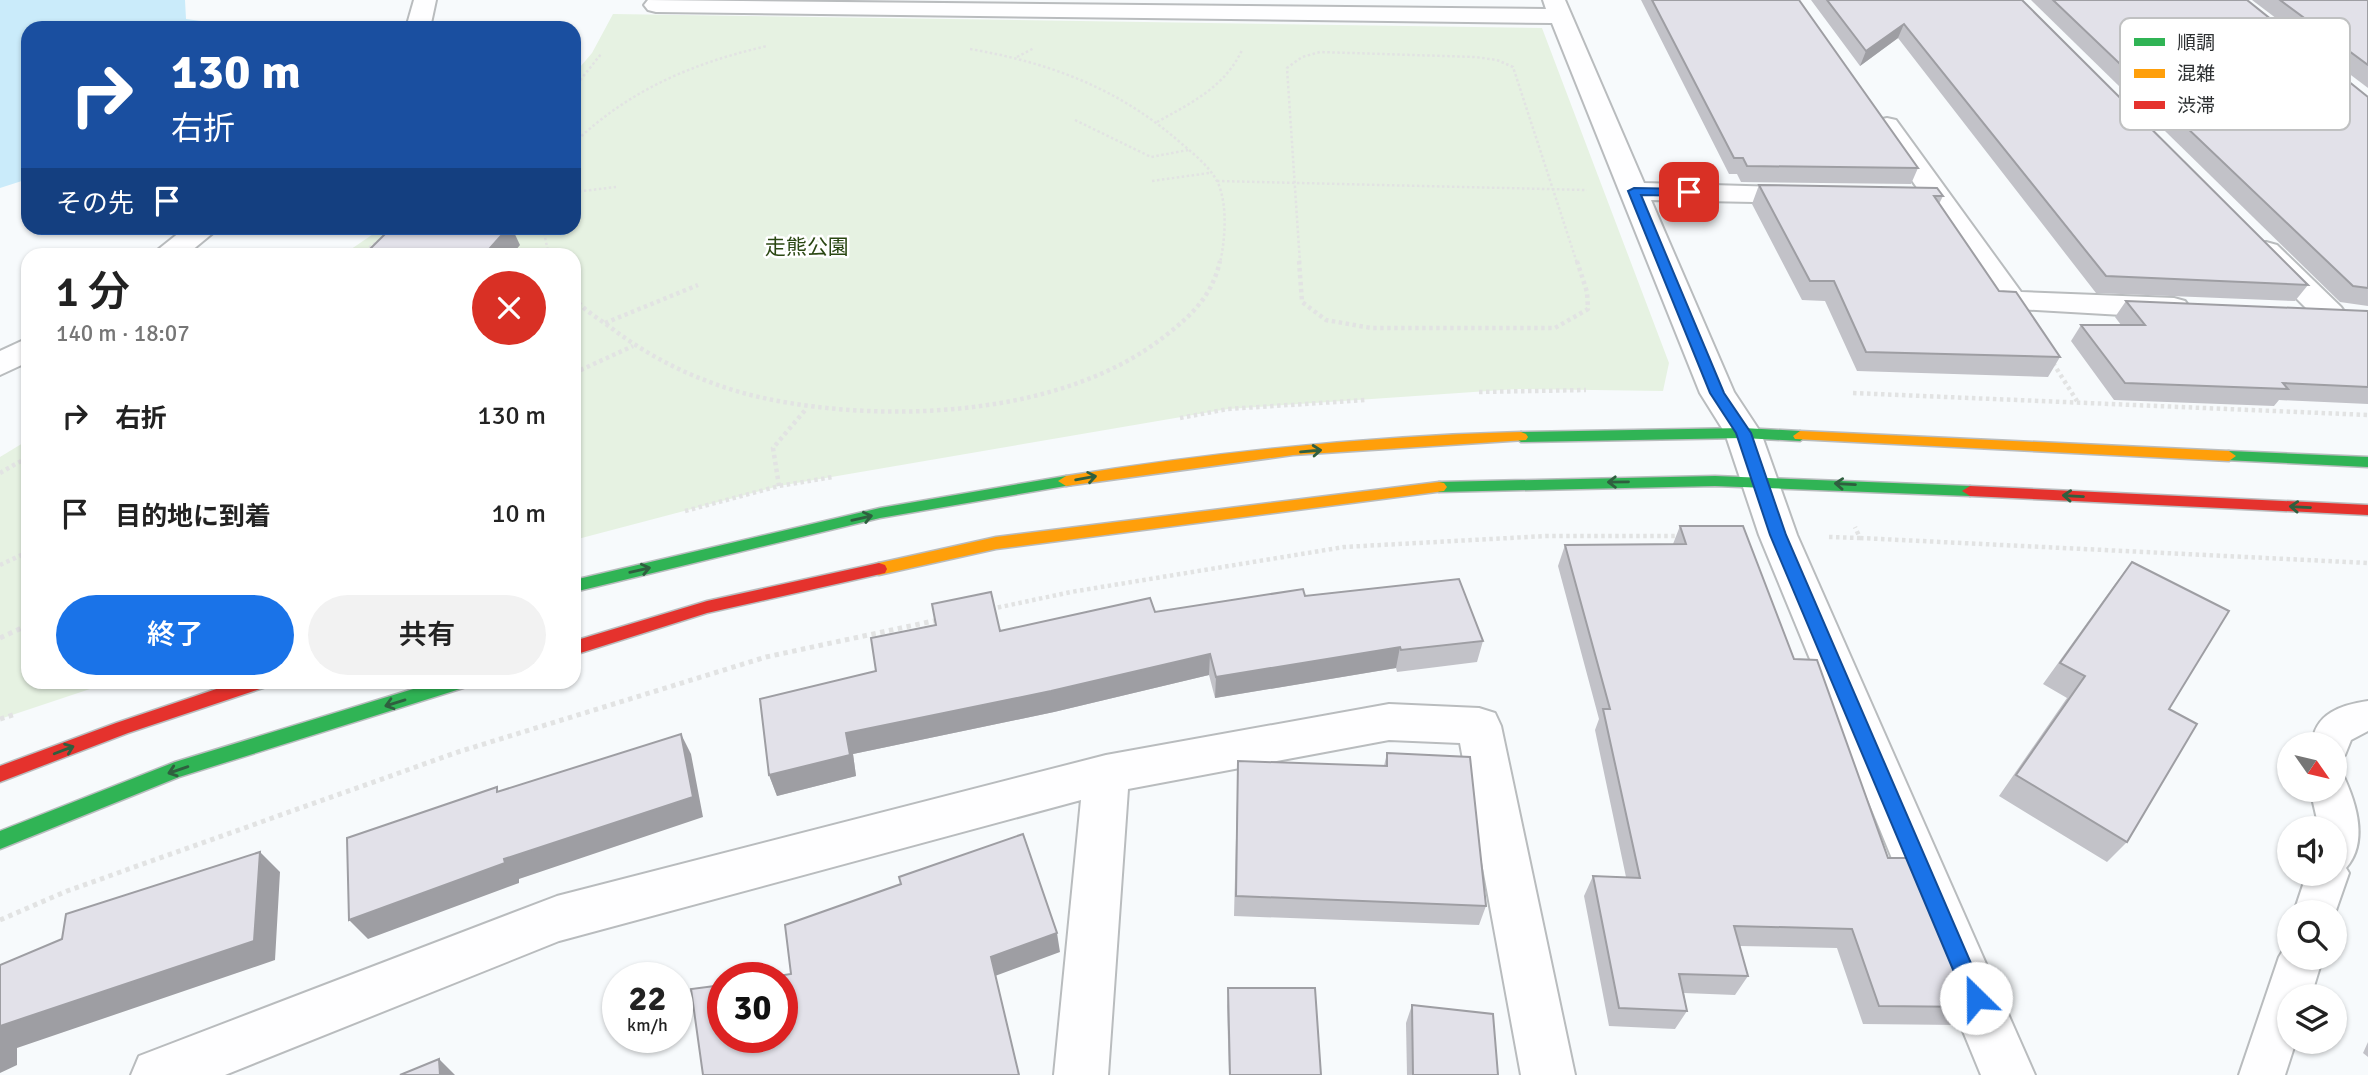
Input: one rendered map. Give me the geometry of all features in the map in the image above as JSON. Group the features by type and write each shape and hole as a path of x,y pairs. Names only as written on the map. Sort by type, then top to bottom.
{"street":[{"path":"420,21 425,0"},
{"path":"660,0 656,5 1102,5 1221,12 1323,7 1558,8 1717,393 1743,433 1778,535 2008,1075"},
{"path":"1867,98 1923,196 2012,301 2205,309"},
{"path":"1634,191 1840,194"},
{"path":"176,248 194,235"},
{"path":"2251,236 2342,315 2288,313"},
{"path":"0,365 21,352"},
{"path":"581,584 880,513 1169,464 1445,438 1743,433 2368,462"},
{"path":"581,646 707,607 996,543 1461,484 1760,482 2368,510"},
{"path":"0,774 122,728 239,689"},
{"path":"0,840 175,770 437,689"},
{"path":"158,1075 557,919 1106,774 1389,722 1479,726 1548,1075"},
{"path":"1081,1075 1106,774"}],"lane":[{"path":"2332,732 2351,719 2368,716"},
{"path":"2262,1075 2297,970"}],"path":[{"path":"1157,122 1218,86 1238,61 1246,36 1221,12"},
{"path":"581,136 590,126 667,76 701,62 778,44"},
{"path":"581,307 633,346 694,377 724,388 807,407 898,413 989,402 1058,388 1107,372 1143,355 1169,337 1194,314 1211,289 1222,261 1222,207 1217,181 1189,150 1157,122 1113,91 1070,72 1017,57 966,48"},
{"path":"1320,52 1475,57 1497,60 1513,67 1553,188 1587,292 1588,309 1576,318 1555,328 1371,327 1326,320 1302,302 1287,68 1302,57 1320,52"},
{"path":"581,79 601,54"},
{"path":"1075,120 1152,157 1189,150"},
{"path":"1152,181 1210,173"},
{"path":"1217,181 1634,191"},
{"path":"581,191 616,187"},
{"path":"368,248 386,235"},
{"path":"604,323 698,285"},
{"path":"2012,301 2077,401"},
{"path":"581,370 633,346"},
{"path":"1850,393 2368,415"},
{"path":"779,486 773,448 807,407"},
{"path":"0,473 21,461"},
{"path":"978,611 1071,592 1344,547 1545,536 1693,536"},
{"path":"1860,538 2368,563"},
{"path":"0,565 21,555"},
{"path":"0,920 67,891 458,752 766,657 951,617"},
{"path":"0,639 21,628"}],"green space":[{"name":"走熊公園","path":"613,14 1542,28 1669,363 1663,391 1517,389 1228,409 779,486 581,538 581,248 353,248 372,235 581,235 581,66 592,53"},
{"path":"21,444 21,689 90,689 0,719 0,457"}],"water":[{"path":"0,0 185,0 186,19 201,21 21,21 21,181 0,188"}],"building":[{"path":"1652,0 1799,0 1918,168 1747,166 1743,158 1734,158"},
{"path":"1827,0 2022,0 2120,98 2120,130 2152,130 2308,285 2106,276 1904,24 1866,51"},
{"path":"2053,0 2247,0 2269,18 2120,18 2120,64"},
{"path":"2280,0 2368,0 2368,65 2350,52 2350,18 2304,18"},
{"path":"2350,83 2368,97 2368,288 2353,286 2189,130 2350,130"},
{"path":"1759,185 1937,188 1943,196 1934,196 1999,291 2016,292 2060,357 1866,352 1834,281 1810,281"},
{"path":"384,235 502,235 490,248 371,248"},
{"path":"2126,301 2368,311 2368,387 2283,383 2288,389 2125,383 2081,325 2145,325"},
{"path":"1680,526 1743,526 1794,659 1817,660 1888,858 1913,858 1976,1007 1879,1006 1852,929 1734,926 1748,976 1679,974 1687,1011 1619,1008 1593,876 1640,878 1603,709 1610,709 1565,545 1686,544"},
{"path":"2132,562 2229,611 2169,709 2197,724 2127,842 2016,775 2085,676 2060,663"},
{"path":"1459,579 1483,641 1401,650 1400,647 1216,677 1210,654 1051,691 846,733 850,755 769,775 760,699 876,671 871,638 936,625 932,604 991,592 1000,631 1150,598 1155,612 1303,589 1305,596"},
{"path":"681,734 693,797 504,859 505,863 349,920 347,838 497,787 497,792"},
{"path":"1387,753 1470,757 1486,906 1236,896 1238,761 1387,766"},
{"path":"1023,834 1057,933 991,957 1019,1075 703,1075 693,989 707,987 707,1053 798,1053 798,962 790,962 785,925 901,884 899,877"},
{"path":"260,852 254,941 0,1026 0,965 62,939 66,914"},
{"path":"1228,988 1315,988 1321,1075 1230,1075"},
{"path":"1412,1005 1493,1014 1498,1075 1413,1075"},
{"path":"439,1059 440,1075 400,1075"}],"traffic: fast":[{"path":"1521,437 1743,433 1800,436"},
{"path":"2229,456 2368,462"},
{"path":"581,584 880,513 1066,481"},
{"path":"1439,487 1715,481 1970,491"},
{"path":"0,840 175,770 437,689"}],"traffic: slow":[{"path":"1800,436 2229,456"},
{"path":"1066,481 1293,450 1407,441 1521,437"},
{"path":"879,569 996,543 1439,487"}],"traffic: jam":[{"path":"1970,491 2368,510"},
{"path":"581,646 707,607 879,569"},
{"path":"0,774 122,728 239,689"}],"route":[{"path":"1689,192 1634,191 1717,393 1743,433 1778,535 1976,998"}]}
